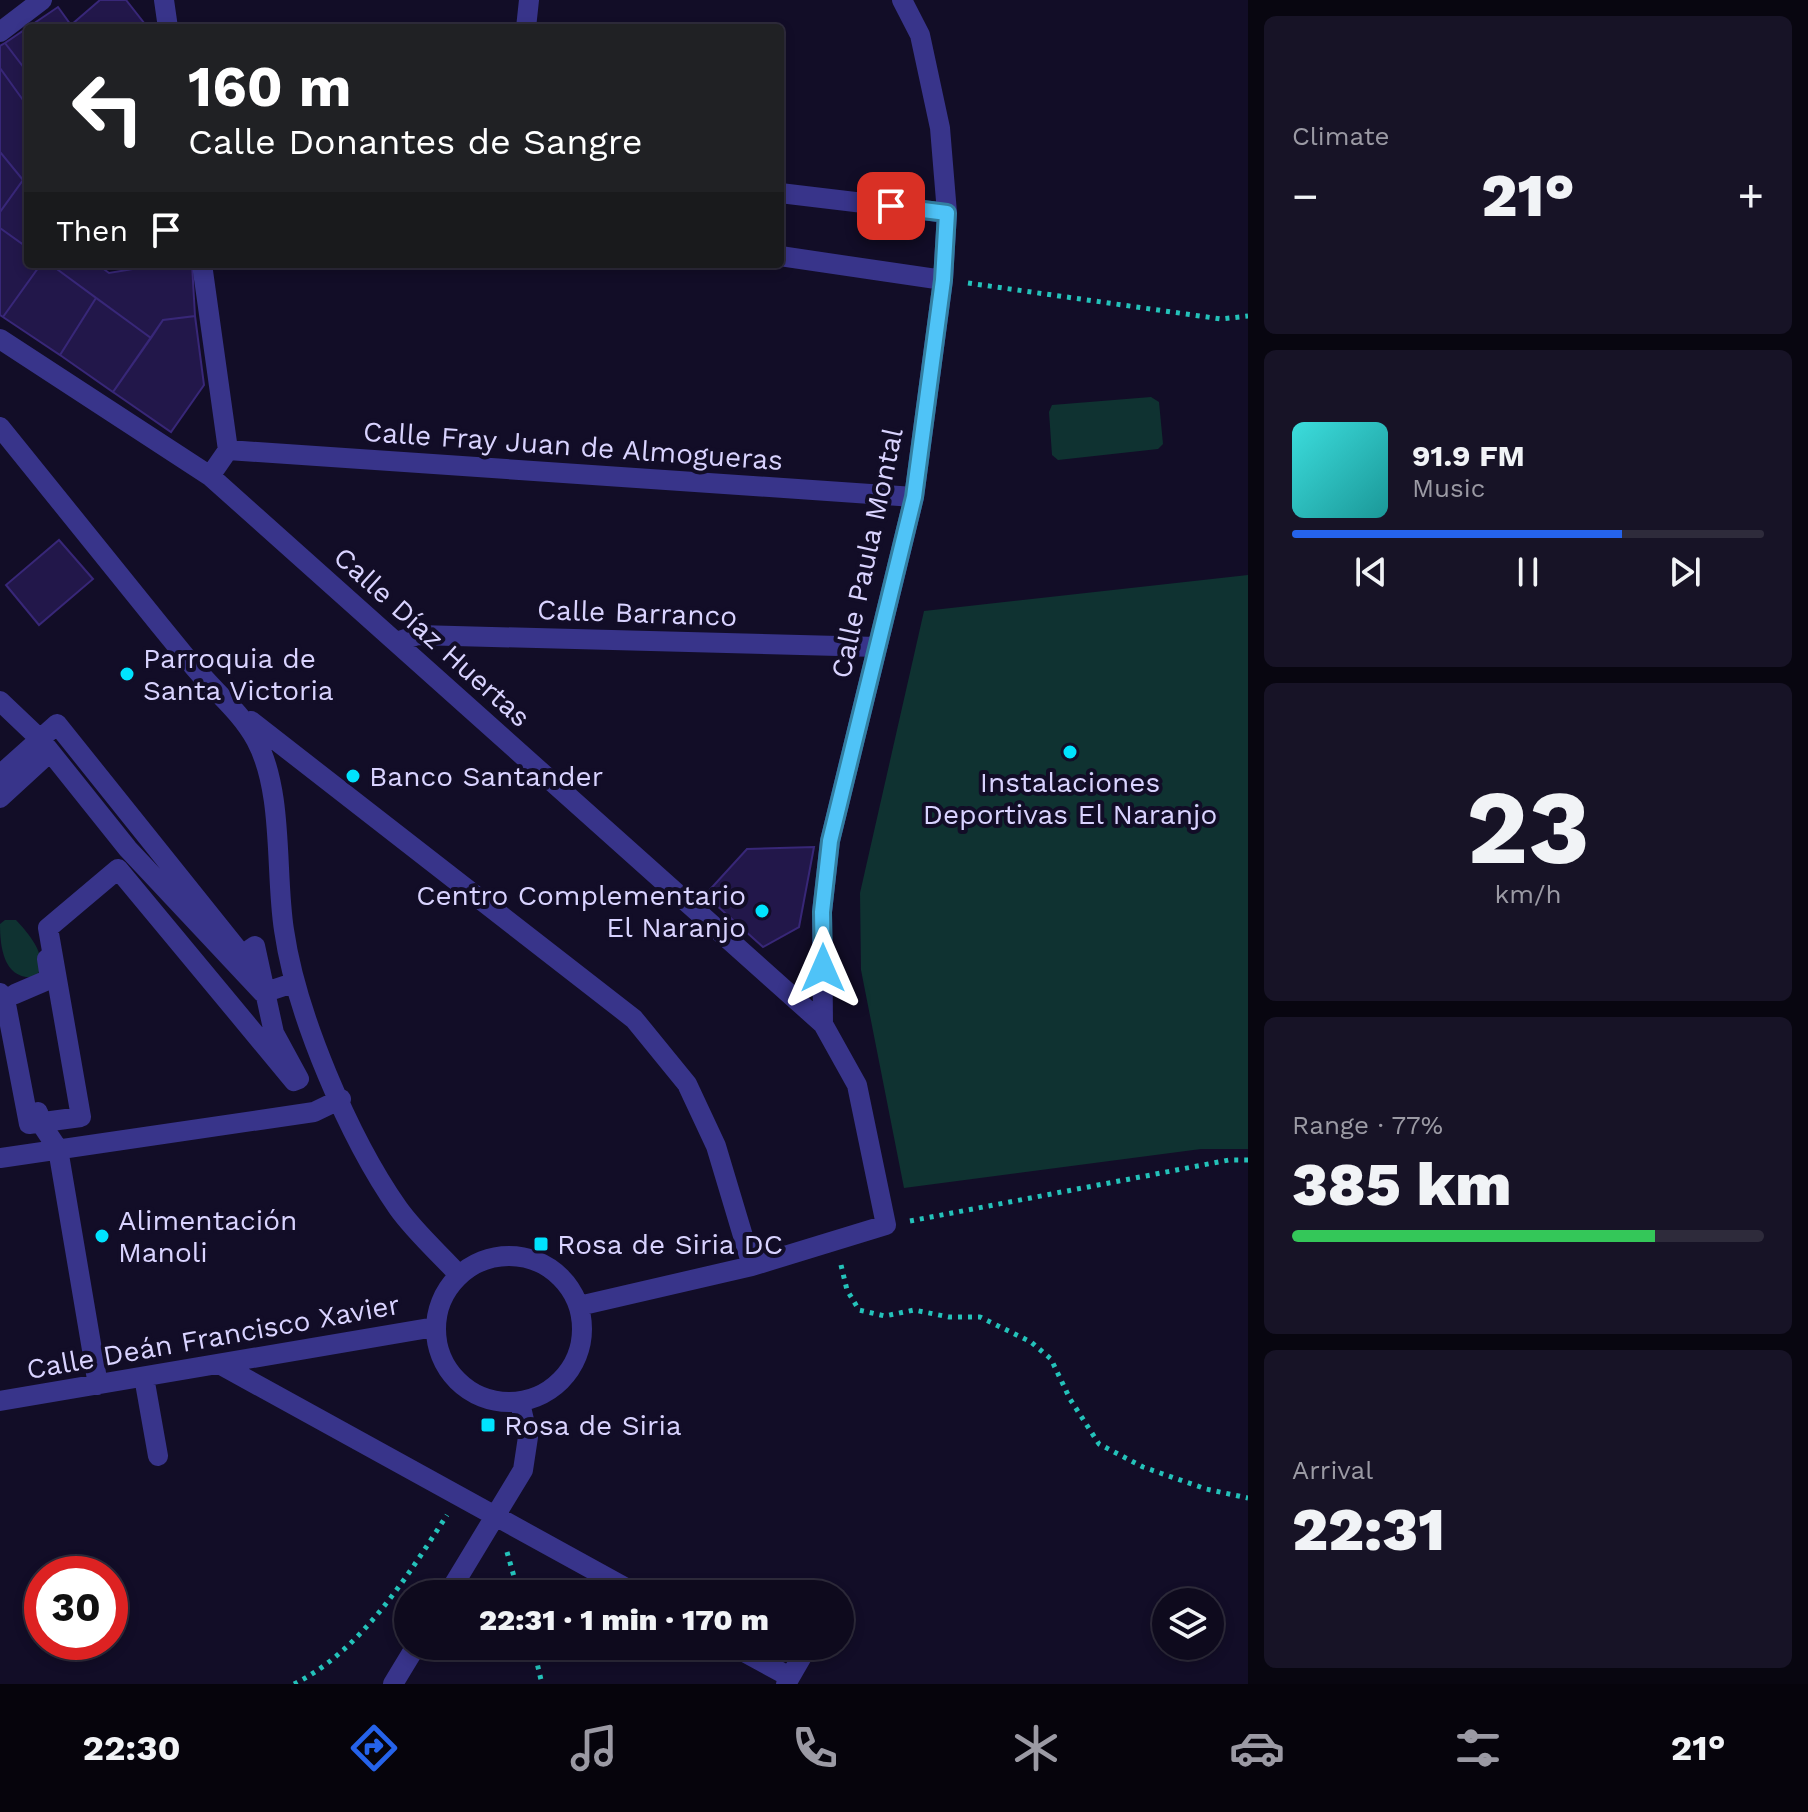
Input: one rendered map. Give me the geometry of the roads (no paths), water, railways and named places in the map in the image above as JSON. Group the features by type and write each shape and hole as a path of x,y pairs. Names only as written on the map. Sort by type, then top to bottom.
{"street":[{"path":"0,32 42,0"},
{"path":"164,0 167,24"},
{"path":"526,24 529,0"},
{"name":"Calle Paula Montal","path":"823,1024 822,912 830,841 914,497 943,280 947,213 940,128 920,35 902,0"},
{"path":"784,193 947,213"},
{"path":"784,257 943,280"},
{"path":"203,268 228,450 210,476"},
{"name":"Calle Díaz Huertas","path":"0,339 210,476 823,1024 857,1085 886,1225 752,1266"},
{"path":"0,427 197,671 236,709 634,1019 687,1084 716,1146 752,1266 579,1306"},
{"name":"Calle Fray Juan de Almogueras","path":"228,450 914,497"},
{"name":"Calle Barranco","path":"396,642 418,635 877,647"},
{"path":"0,701 45,746 128,849 263,993"},
{"path":"236,709 257,741 268,775 283,928 293,983 366,1156 399,1209 459,1275"},
{"path":"0,798 45,746 57,724 242,955 255,946 274,1033 299,1079 294,1081 118,869 48,928 81,1117 40,1122"},
{"path":"0,775 45,746"},
{"path":"8,994 50,979 40,924 128,849"},
{"path":"0,975 8,994 40,1122 58,1149 98,1385"},
{"path":"263,993 293,983"},
{"path":"0,1158 314,1112 341,1099"},
{"path":"513,1255 541,1262 564,1280 579,1306 582,1338 572,1368 550,1391 520,1403 488,1401 460,1385 441,1359 435,1327 442,1299 459,1275 484,1260 513,1255"},
{"name":"Calle Deán Francisco Xavier","path":"0,1401 435,1327"},
{"path":"221,1365 611,1580"},
{"path":"144,1377 158,1456"},
{"path":"457,1580 523,1470 528,1437 520,1403"},
{"path":"393,1684 408,1660"},
{"path":"756,1660 788,1680 800,1660"}],"place":[{"name":"Parroquia de Santa Victoria","path":"127,674"},
{"name":"Instalaciones Deportivas El Naranjo","path":"1070,752"},
{"name":"Banco Santander","path":"353,776"},
{"name":"Centro Complementario El Naranjo","path":"762,911"},
{"name":"Alimentación Manoli","path":"102,1236"},
{"name":"Rosa de Siria DC","path":"541,1244"},
{"name":"Rosa de Siria","path":"488,1425"}]}
